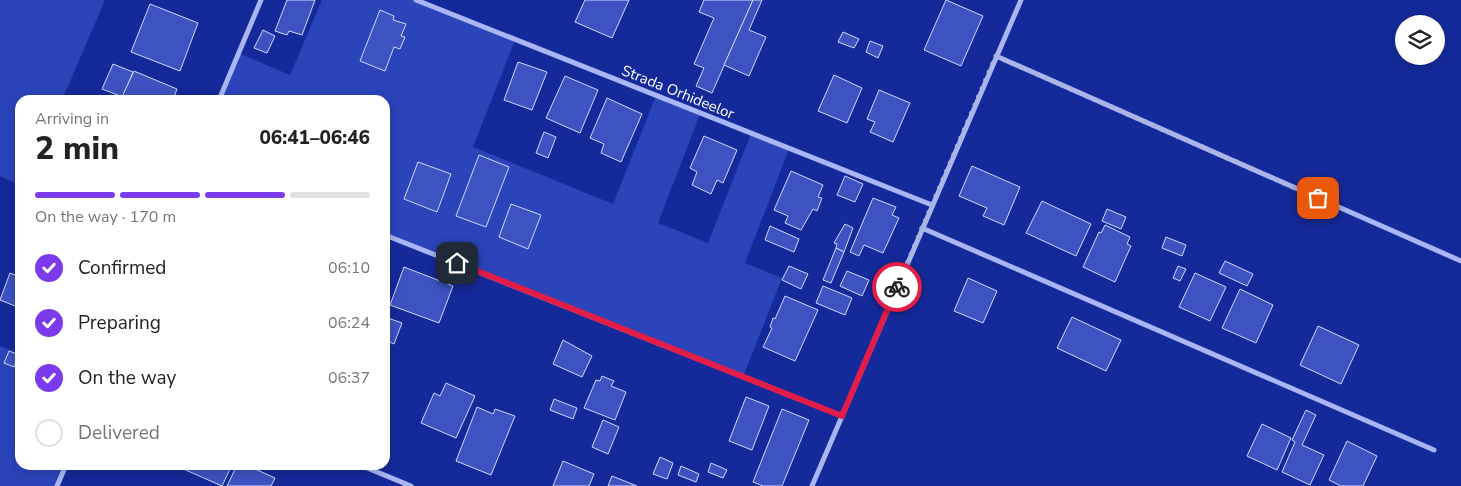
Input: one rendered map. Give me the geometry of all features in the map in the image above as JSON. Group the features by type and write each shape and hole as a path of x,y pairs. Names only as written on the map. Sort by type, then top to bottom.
{"street":[{"path":"221,95 261,0"},
{"name":"Strada Orhideelor","path":"416,0 932,205"},
{"path":"812,486 1021,0"},
{"path":"996,56 1461,261"},
{"path":"922,228 1434,450"},
{"path":"390,237 842,416"},
{"path":"57,486 64,470"},
{"path":"372,470 411,486"}],"shaded area":[{"path":"0,0 105,0 64,95 15,95 15,183 0,176"},
{"path":"322,0 416,0 515,40 473,147 613,204 656,96 700,114 658,223 708,243 751,134 789,149 745,263 782,278 743,377 390,237 390,95 221,95 238,53 290,75"},
{"path":"0,346 15,352 15,470 64,470 57,486 0,486"}],"building":[{"path":"287,0 315,0 302,35 289,31 287,35 275,31"},
{"path":"585,0 629,0 612,38 575,22"},
{"path":"704,0 753,0 712,93 696,86 704,68 694,64 714,18 699,12"},
{"path":"753,0 762,0 749,30 766,37 749,76 724,65"},
{"path":"946,0 983,16 961,66 924,50"},
{"path":"150,4 198,23 180,71 131,52"},
{"path":"380,10 394,16 393,20 406,24 401,36 405,37 400,49 394,47 385,71 360,61"},
{"path":"263,30 275,36 267,53 254,48"},
{"path":"843,32 859,39 854,48 838,42"},
{"path":"870,41 883,46 878,58 866,52"},
{"path":"518,62 547,72 532,110 504,100"},
{"path":"113,64 133,72 124,95 118,95 102,89"},
{"path":"134,71 177,89 175,95 123,95"},
{"path":"834,75 862,88 847,123 818,111"},
{"path":"565,76 598,90 580,133 546,118"},
{"path":"879,90 910,103 893,142 870,132 875,122 867,119"},
{"path":"607,98 642,114 621,162 601,153 604,144 590,138"},
{"path":"544,132 556,137 548,158 536,153"},
{"path":"704,136 737,150 723,183 717,180 711,194 692,185 697,172 690,168"},
{"path":"479,155 509,167 486,227 456,216"},
{"path":"418,162 451,174 437,212 404,199"},
{"path":"972,166 1020,187 1004,225 983,216 987,208 959,196"},
{"path":"791,171 823,185 818,197 822,198 817,211 813,209 801,230 785,223 788,216 774,210"},
{"path":"845,176 863,184 855,202 837,195"},
{"path":"873,198 896,207 892,215 899,218 883,253 864,245 859,256 850,252"},
{"path":"1042,201 1091,224 1076,256 1026,233"},
{"path":"511,204 541,215 528,249 499,237"},
{"path":"1107,209 1126,217 1121,229 1102,221"},
{"path":"845,224 853,228 844,252 836,248 837,244 834,243"},
{"path":"1105,225 1130,237 1127,244 1131,246 1115,282 1083,267 1099,232 1101,233"},
{"path":"770,226 799,239 794,252 765,240"},
{"path":"1166,237 1186,245 1182,256 1162,248"},
{"path":"836,248 844,252 831,283 823,280"},
{"path":"1225,261 1253,274 1247,286 1219,273"},
{"path":"789,266 808,274 801,289 782,280"},
{"path":"1178,266 1186,269 1180,281 1173,278"},
{"path":"404,267 453,286 439,323 390,305"},
{"path":"847,271 869,280 862,296 840,286"},
{"path":"10,273 15,275 15,306 0,300"},
{"path":"1195,273 1226,287 1210,321 1179,307"},
{"path":"968,278 997,291 983,323 954,311"},
{"path":"823,286 852,298 845,315 816,303"},
{"path":"1240,289 1273,305 1256,343 1222,328"},
{"path":"785,296 818,310 795,361 763,347 772,328 770,327 773,318 775,319"},
{"path":"1072,317 1121,340 1106,371 1057,348"},
{"path":"390,319 402,323 394,344 390,342"},
{"path":"1318,326 1359,345 1341,384 1300,365"},
{"path":"563,340 592,356 582,377 553,364"},
{"path":"9,351 15,353 14,367 4,363"},
{"path":"602,376 614,381 611,386 626,392 615,420 584,408 596,380 600,381"},
{"path":"446,383 475,396 456,438 421,423 434,393 440,396"},
{"path":"746,397 769,406 752,450 729,441"},
{"path":"554,399 577,408 573,419 550,410"},
{"path":"477,407 493,414 495,409 515,416 491,475 456,461"},
{"path":"782,409 809,420 782,486 763,486 753,482"},
{"path":"1306,410 1316,415 1302,445 1324,455 1310,485 1282,472 1295,442 1292,440"},
{"path":"603,420 619,427 608,454 592,447"},
{"path":"1262,424 1291,438 1277,470 1247,456"},
{"path":"1347,441 1377,456 1363,486 1341,486 1329,480"},
{"path":"660,457 673,463 667,479 653,474"},
{"path":"563,461 594,474 589,486 553,486"},
{"path":"711,463 727,470 723,478 708,472"},
{"path":"681,466 699,474 696,482 678,475"},
{"path":"186,470 230,470 222,486"},
{"path":"235,470 257,470 275,478 271,486 227,486"},
{"path":"612,476 637,486 608,486"}],"way so far":[{"path":"897,287 996,56 1318,198"}],"route":[{"path":"457,263 842,416 897,287"}]}
